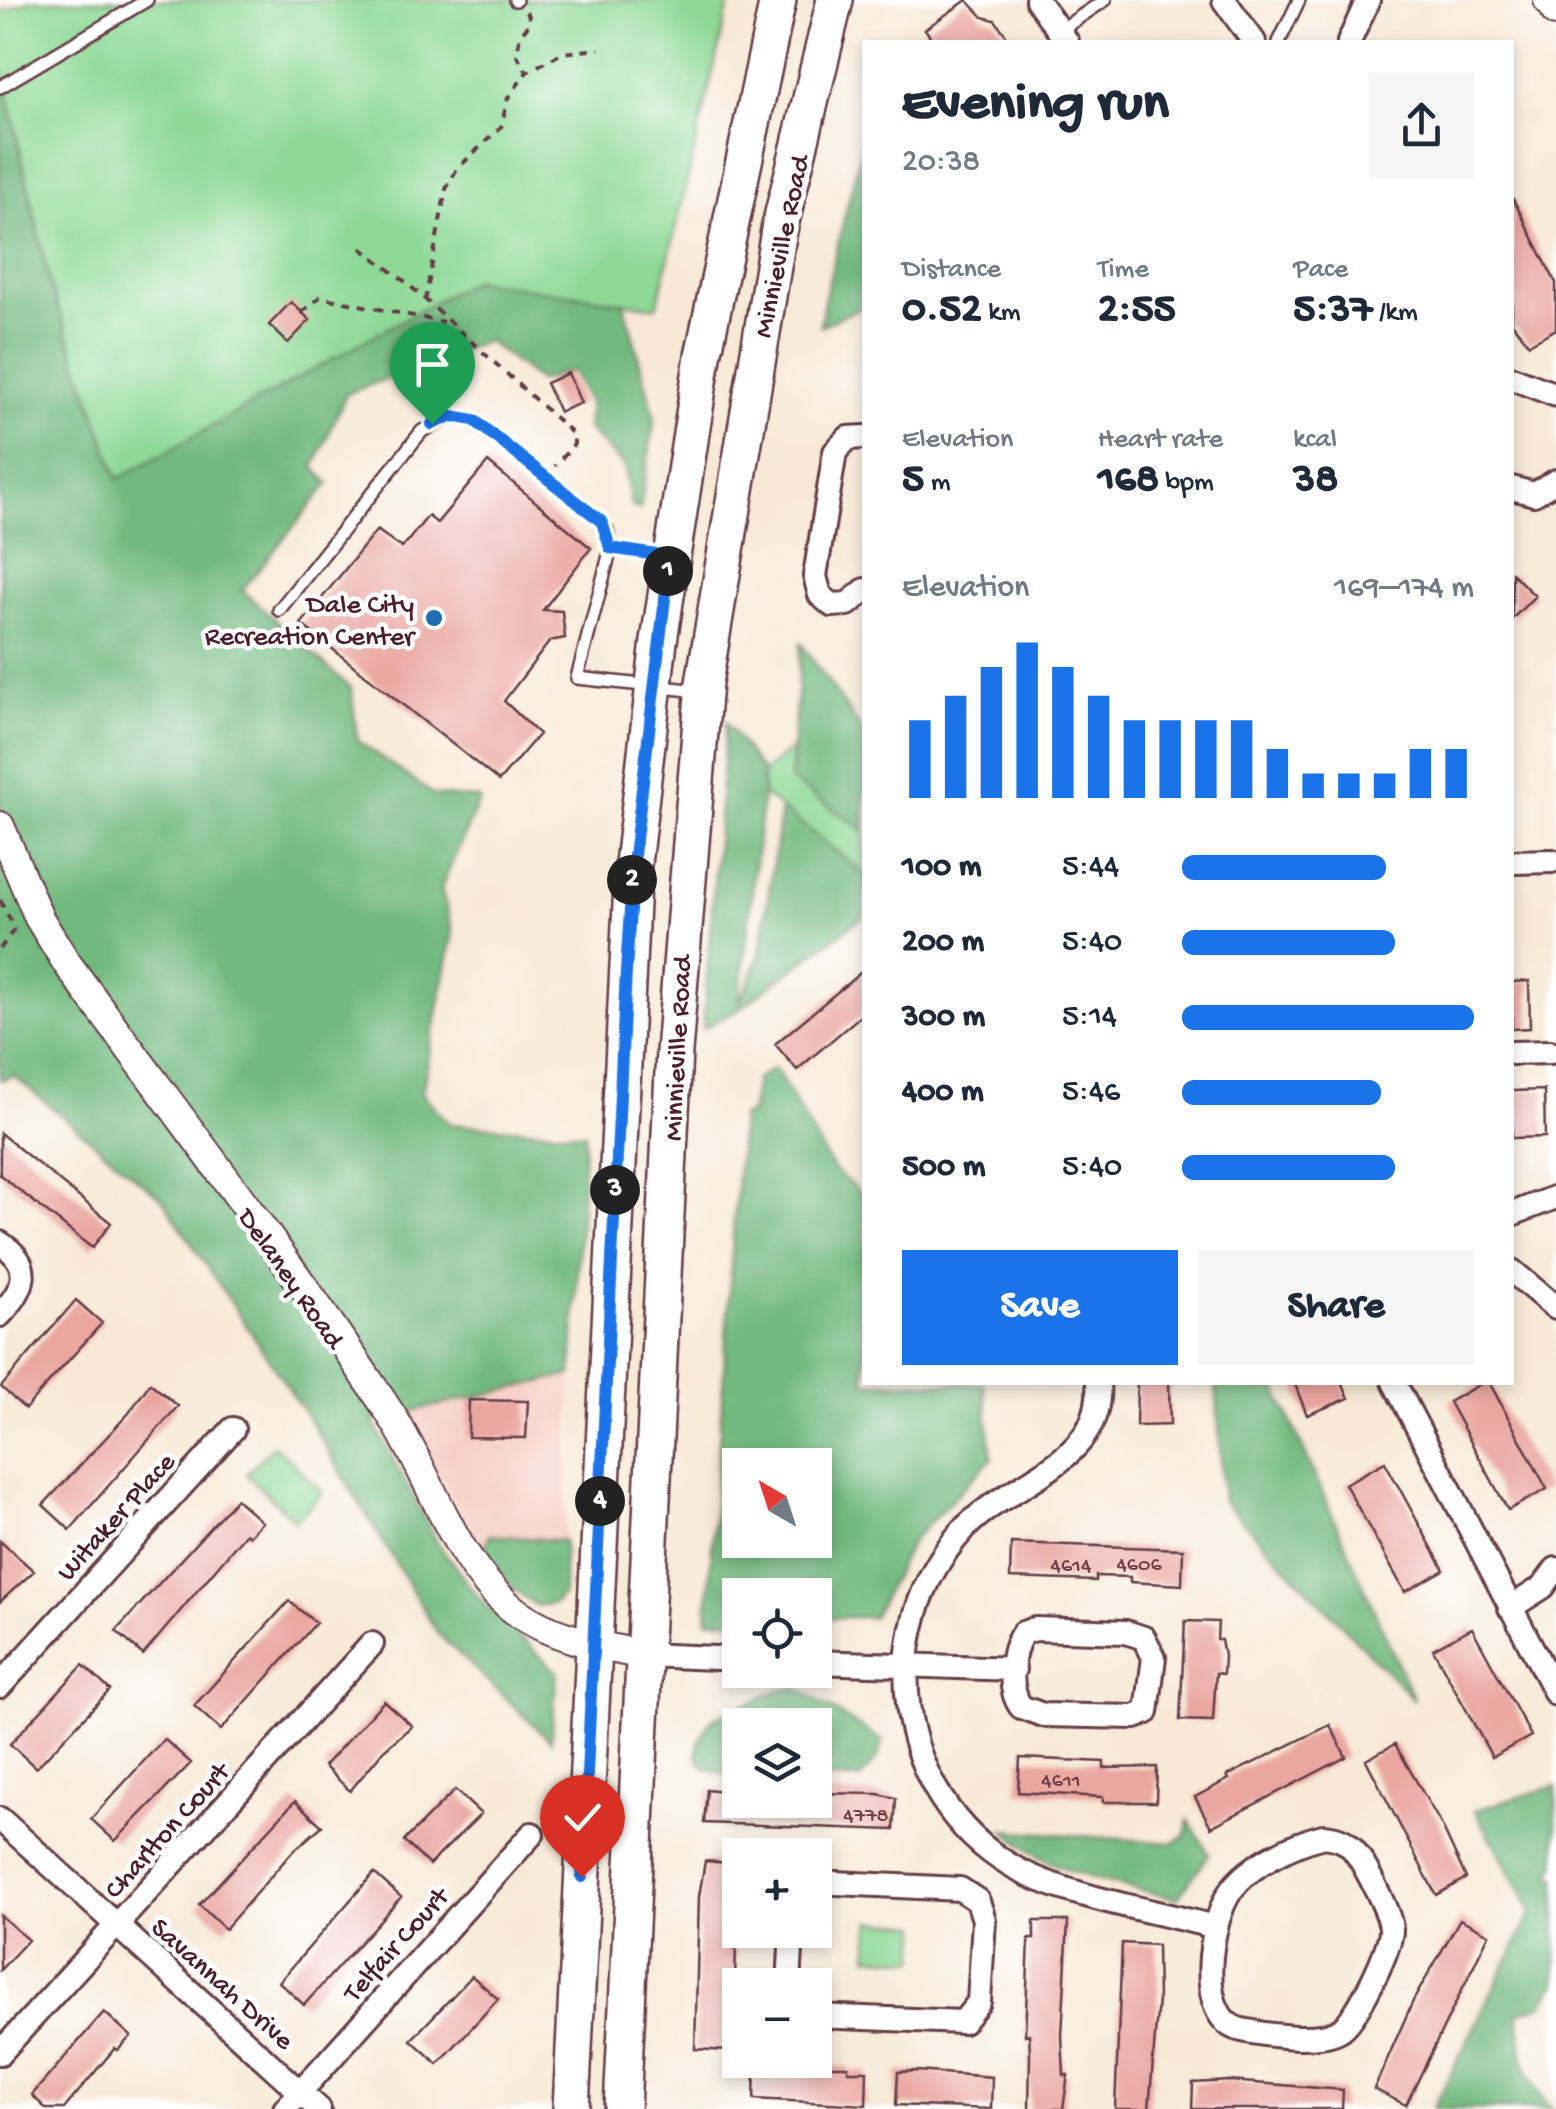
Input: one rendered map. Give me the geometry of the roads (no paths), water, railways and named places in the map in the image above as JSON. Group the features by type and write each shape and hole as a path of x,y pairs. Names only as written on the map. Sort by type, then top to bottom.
{"main road":[{"name":"Minnieville Road","path":"571,2109 626,971 670,557 706,336 778,0"},
{"name":"Minnieville Road","path":"622,2109 674,1052 703,692 733,490 779,230 834,0"}],"street":[{"path":"1037,0 1063,37"},
{"path":"1224,0 1253,40"},
{"path":"1350,40 1368,0"},
{"path":"1548,0 1556,12"},
{"path":"1514,379 1556,395"},
{"path":"862,437 848,438 835,452 815,576 820,595 832,605 848,604 862,592"},
{"path":"1514,489 1534,494 1556,481"},
{"name":"Delaney Road","path":"0,826 21,880 66,962 389,1412 468,1559 512,1608 536,1624 594,1645 644,1655"},
{"path":"1514,862 1552,861"},
{"path":"1514,1053 1550,1052"},
{"path":"1514,1213 1556,1197"},
{"path":"0,1243 20,1260 24,1274 19,1295 0,1314"},
{"path":"1514,1272 1556,1308"},
{"path":"1098,1385 1094,1424 1080,1446 983,1511 935,1564 916,1604 904,1665 906,1705 924,1766 951,1812 999,1858 1043,1881 1215,1927"},
{"path":"1396,1385 1556,1694"},
{"name":"Witaker Place","path":"0,1686 233,1429"},
{"path":"1510,1608 1544,1586 1556,1569"},
{"path":"1028,1630 1136,1634 1154,1651 1152,1706 1134,1717 1034,1713 1015,1699 1014,1670 1018,1639 1028,1630"},
{"name":"Charlton Court","path":"0,2053 372,1644"},
{"path":"644,1655 722,1658"},
{"path":"832,1663 1014,1670"},
{"name":"Savannah Drive","path":"0,1820 118,1926 292,2100 319,2109"},
{"name":"Telfair Court","path":"292,2100 532,1834"},
{"path":"1324,1836 1353,1848 1392,1932 1352,2020 1336,2032 1320,2036 1242,2030 1220,2019 1211,1998 1215,1927 1224,1901 1242,1877 1324,1836"},
{"path":"972,1894 999,1858"},
{"path":"832,1883 960,1890 972,1894 984,1920 980,2002 969,2018 958,2023 832,2017"}],"lane":[{"path":"0,88 148,0"},
{"path":"1063,37 1105,0"},
{"path":"1280,40 1299,0"},
{"path":"279,610 422,431 452,416 474,420 602,522 610,548 578,678 703,692"},
{"path":"610,548 670,557"}],"place":[{"name":"Dale City Recreation Center","path":"434,618"}]}
